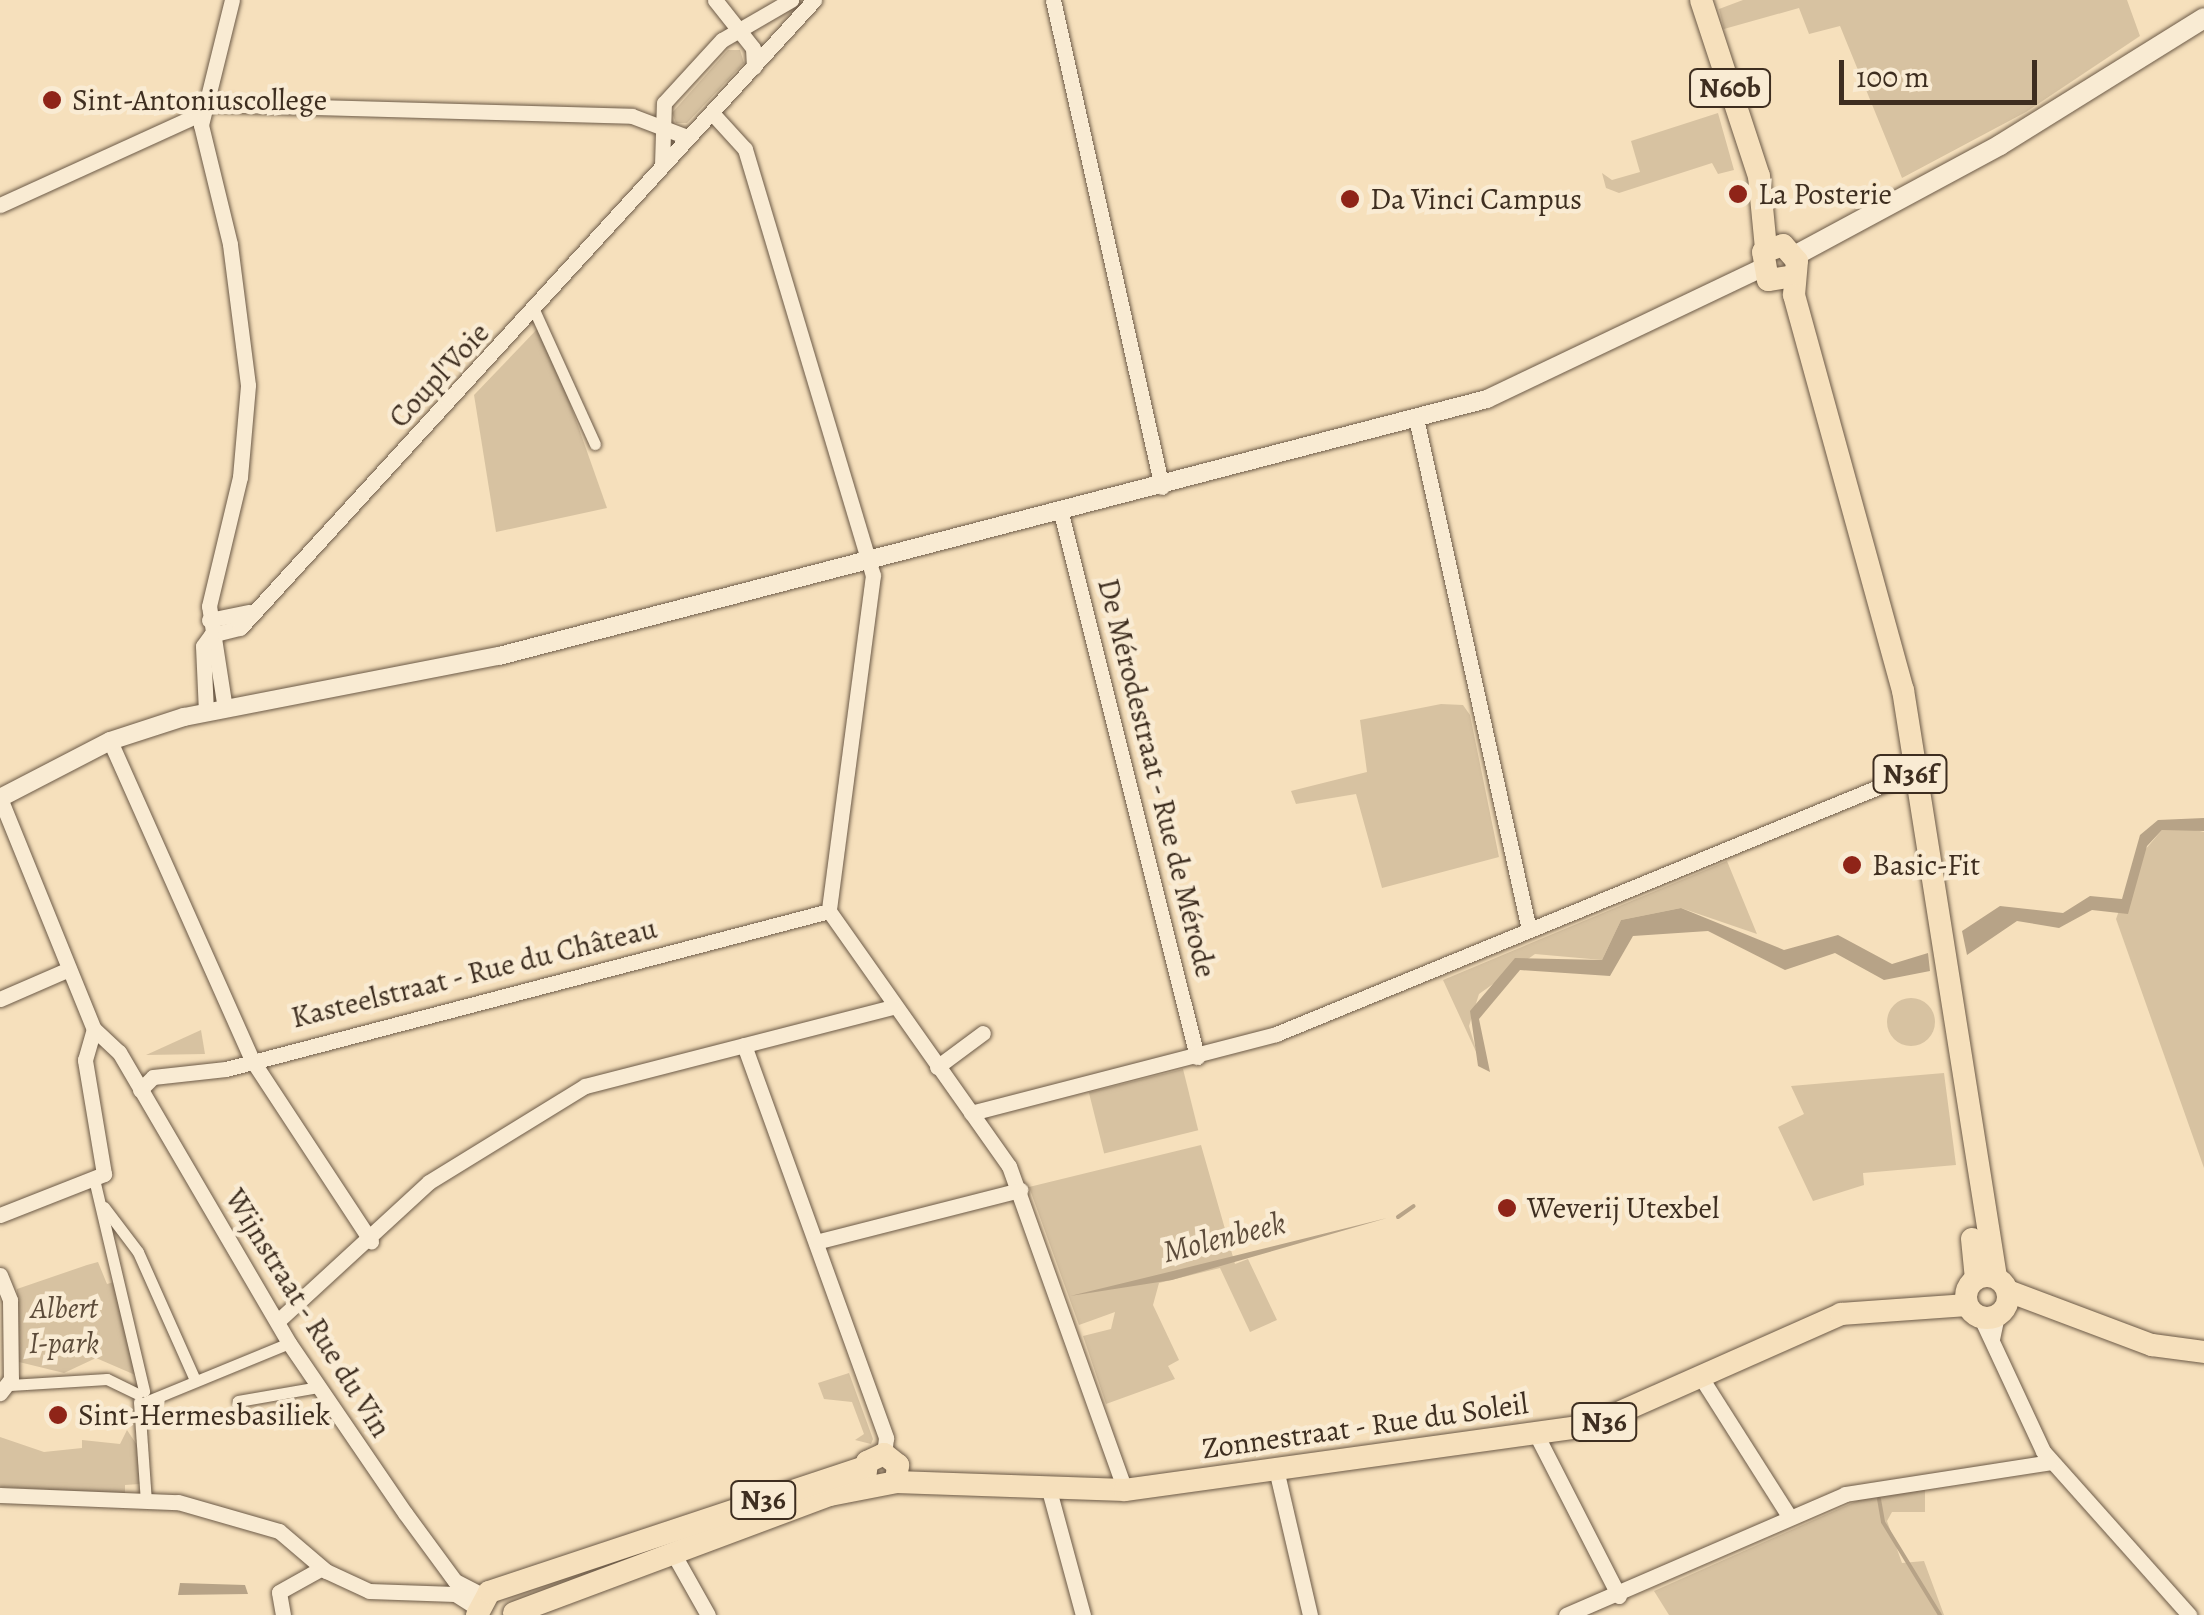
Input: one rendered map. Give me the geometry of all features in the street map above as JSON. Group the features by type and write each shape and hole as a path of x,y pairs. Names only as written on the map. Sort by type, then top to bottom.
{"main road":[{"name":"N60b","path":"1702,0 1758,176 1780,263"},
{"path":"1780,263 2050,116 2204,18"},
{"name":"N36f","path":"1780,263 1872,598 1910,774 1992,1302"},
{"name":"N36f","path":"1780,263 1920,769 1992,1302"},
{"path":"1992,1302 2169,1350 2204,1352"},
{"name":"Zonnestraat - Rue du Soleil","path":"873,1469 896,1482 1125,1490 1536,1434 1608,1420 1841,1314 1938,1303 1992,1302"},
{"name":"N36","path":"485,1602 668,1545 873,1469"},
{"name":"N36","path":"513,1614 668,1545"},
{"path":"485,1602 513,1614"}],"street":[{"path":"216,710 210,628 248,394 204,109 232,0"},
{"path":"714,0 736,36 752,48 754,67"},
{"path":"711,50 714,0"},
{"path":"662,169 664,103 711,50 792,0"},
{"name":"Coupl'Voie","path":"210,628 249,612 535,312 686,137 713,114 814,0"},
{"path":"1053,0 1162,487"},
{"path":"0,205 204,109 491,109 632,116 686,137"},
{"path":"713,114 744,149 874,586 828,911 1020,1190 1125,1490"},
{"path":"0,1214 94,1179 104,1166 85,1060 94,1030 0,798 110,740 216,710 311,688 499,656 869,564 1416,418 1542,378 1780,263"},
{"path":"535,312 595,444"},
{"path":"1416,418 1529,930"},
{"name":"De Mérodestraat - Rue de Mérode","path":"1062,513 1197,1057"},
{"path":"110,740 252,1060 372,1242"},
{"path":"970,1113 1197,1057 1529,930 1910,774"},
{"name":"Kasteelstraat - Rue du Château","path":"140,1090 154,1078 252,1060 828,911"},
{"path":"0,999 69,969"},
{"path":"280,1319 372,1242 428,1182 585,1086 893,1007"},
{"name":"Wijnstraat - Rue du Vin","path":"94,1030 108,1035 318,1387 440,1564 485,1602"},
{"path":"937,1066 983,1033"},
{"path":"744,1045 816,1242 873,1469"},
{"path":"94,1179 143,1396 146,1501"},
{"path":"816,1242 1020,1190"},
{"path":"101,1204 138,1252 194,1378"},
{"path":"0,1275 10,1300 5,1389 107,1379 143,1396 289,1343"},
{"path":"1992,1302 2051,1462 2189,1615"},
{"path":"1702,1379 1789,1516"},
{"path":"238,1401 318,1387"},
{"path":"1536,1434 1618,1596"},
{"path":"1566,1615 1618,1596 1845,1494 2051,1462"},
{"path":"1276,1469 1310,1615"},
{"path":"1049,1490 1083,1615"},
{"path":"0,1495 146,1501 272,1528 297,1544 322,1568 382,1595 455,1594 485,1602"},
{"path":"668,1545 706,1612 722,1615"},
{"path":"283,1615 279,1592 322,1568"}],"green space":[{"path":"1743,0 2127,0 2140,36 2026,112 1902,178 1840,26 1809,34 1799,8 1724,29 1719,9"},
{"path":"728,50 740,50 744,63 687,123 676,123 672,113"},
{"path":"1718,113 1734,170 1718,174 1712,163 1619,193 1606,188 1602,173 1612,180 1640,172 1631,141"},
{"path":"542,324 607,508 496,532 474,395"},
{"path":"1441,704 1463,705 1470,715 1499,857 1382,888 1356,794 1296,804 1291,791 1367,772 1360,720"},
{"path":"2179,826 2204,832 2204,1168 2116,919 2138,858 2162,830"},
{"path":"1727,861 1757,934 1681,908 1621,920 1602,960 1535,954 1479,994 1469,1026 1478,1056 1443,980"},
{"path":"1911,998 1928,1005 1935,1022 1928,1039 1911,1046 1894,1039 1887,1022 1894,1005"},
{"path":"201,1030 205,1054 146,1055"},
{"path":"1183,1069 1198,1130 1104,1154 1089,1092"},
{"path":"1944,1073 1956,1165 1863,1173 1864,1185 1813,1201 1778,1127 1804,1114 1791,1086"},
{"path":"1201,1145 1235,1264 1248,1259 1277,1320 1250,1332 1220,1268 1159,1283 1153,1305 1179,1360 1168,1366 1175,1379 1106,1404 1083,1336 1111,1329 1115,1312 1079,1325 1029,1187"},
{"name":"Albert I-park","path":"98,1262 107,1284 114,1282 140,1377 96,1358 64,1373 19,1362 17,1289"},
{"path":"849,1373 873,1439 871,1444 855,1440 864,1434 852,1402 824,1399 818,1383"},
{"path":"127,1430 139,1448 140,1484 125,1485 125,1494 0,1487 0,1437 44,1452 82,1448 82,1440 120,1444"},
{"path":"1925,1487 1925,1512 1892,1512 1887,1521 1902,1563 1924,1561 1944,1615 1669,1615 1654,1591 1870,1495"}],"shaded area":[{"path":"2204,818 2204,831 2162,830 2147,846 2128,914 2092,910 2059,928 2017,921 1967,955 1962,931 2000,906 2063,913 2090,896 2122,899 2140,835 2158,820"},
{"path":"1681,908 1784,950 1838,935 1892,964 1928,953 1930,971 1884,980 1835,953 1785,970 1708,931 1633,936 1610,976 1520,970 1479,1019 1490,1072 1478,1066 1470,1011 1515,958 1602,960 1621,920"},
{"path":"1387,1218 1172,1280 1070,1296 1173,1271"},
{"path":"180,1583 245,1585 248,1594 178,1595"}],"waterway":[{"name":"Molenbeek","path":"1398,1217 1414,1206"},
{"path":"1879,1499 1883,1522 1940,1615"}],"place":[{"name":"Sint-Antoniuscollege","path":"52,100"},
{"name":"La Posterie","path":"1738,194"},
{"name":"Da Vinci Campus","path":"1350,199"},
{"name":"Basic-Fit","path":"1852,865"},
{"name":"Weverij Utexbel","path":"1507,1208"},
{"name":"Sint-Hermesbasiliek","path":"58,1415"}]}
